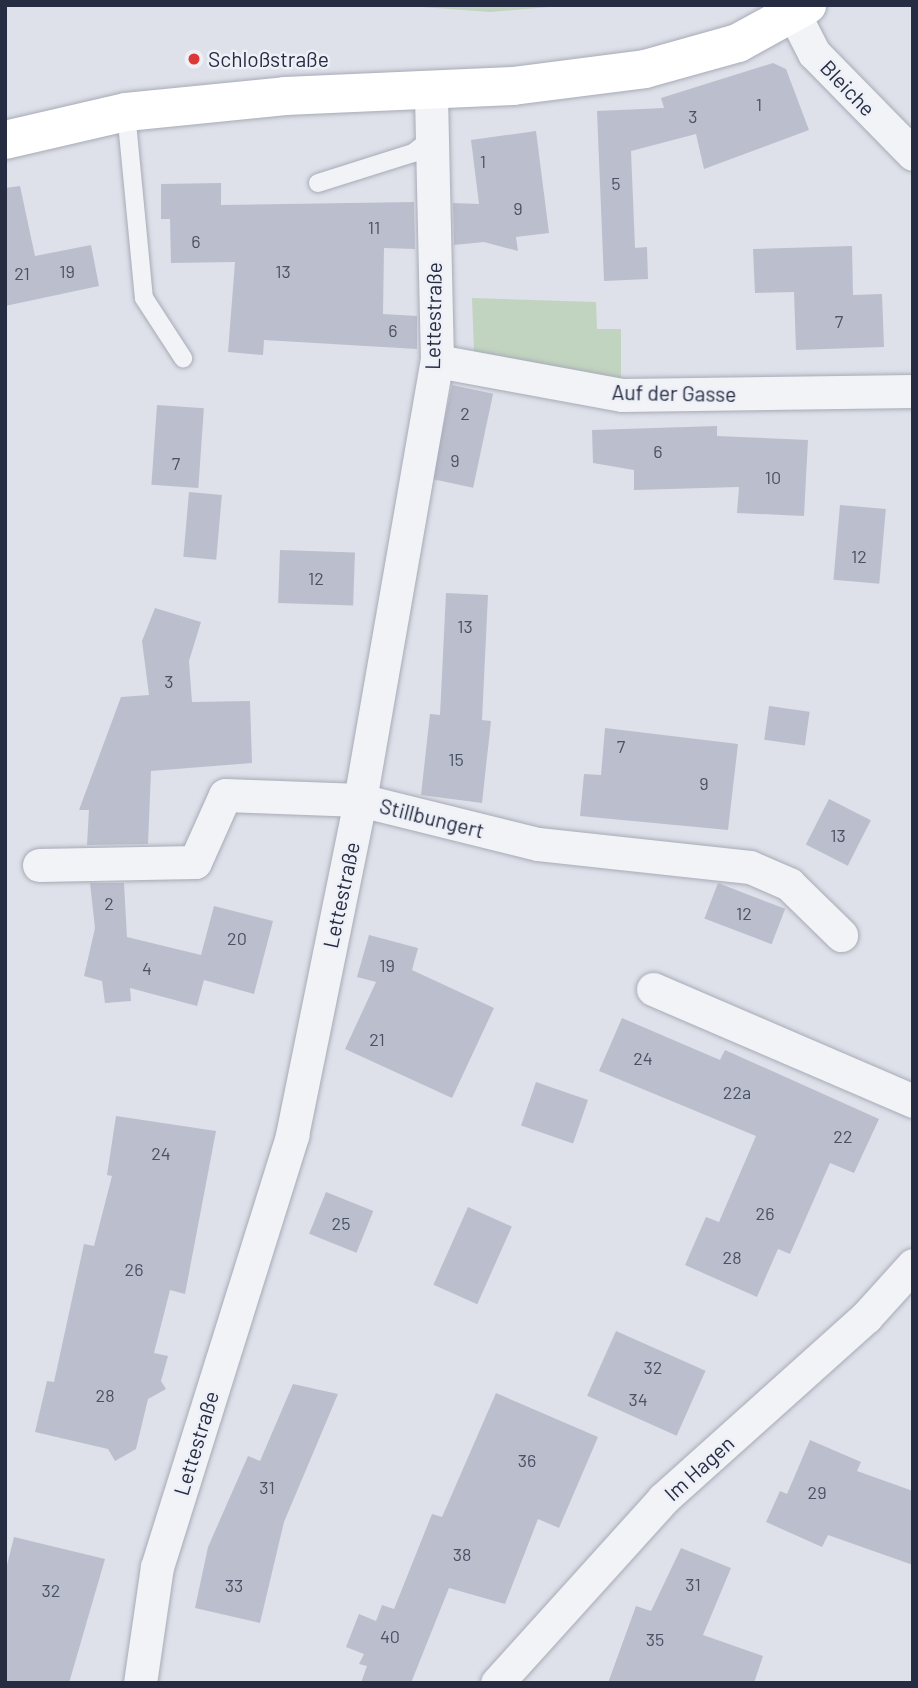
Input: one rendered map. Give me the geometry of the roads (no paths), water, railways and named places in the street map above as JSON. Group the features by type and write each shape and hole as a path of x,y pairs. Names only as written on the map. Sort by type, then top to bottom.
{"main road":[{"path":"5,140 126,112 285,96 431,90 645,69 738,43 801,9"}],"street":[{"name":"Bleiche","path":"801,9 814,53 913,154"},
{"name":"Lettestraße","path":"141,1683 157,1567 292,1135 360,800 437,361 431,90"},
{"name":"Auf der Gasse","path":"437,361 622,395 913,391"},
{"name":"Stillbungert","path":"39,865 195,862 225,795 360,800 538,844 750,867 789,884 841,935"},
{"path":"653,989 913,1101"},
{"name":"Im Hagen","path":"497,1683 663,1499 866,1317 913,1265"}],"lane":[{"path":"126,112 144,298 183,358"},
{"path":"318,183 414,153 431,139"}],"place":[{"name":"Schloßstraße","path":"194,59"}]}
